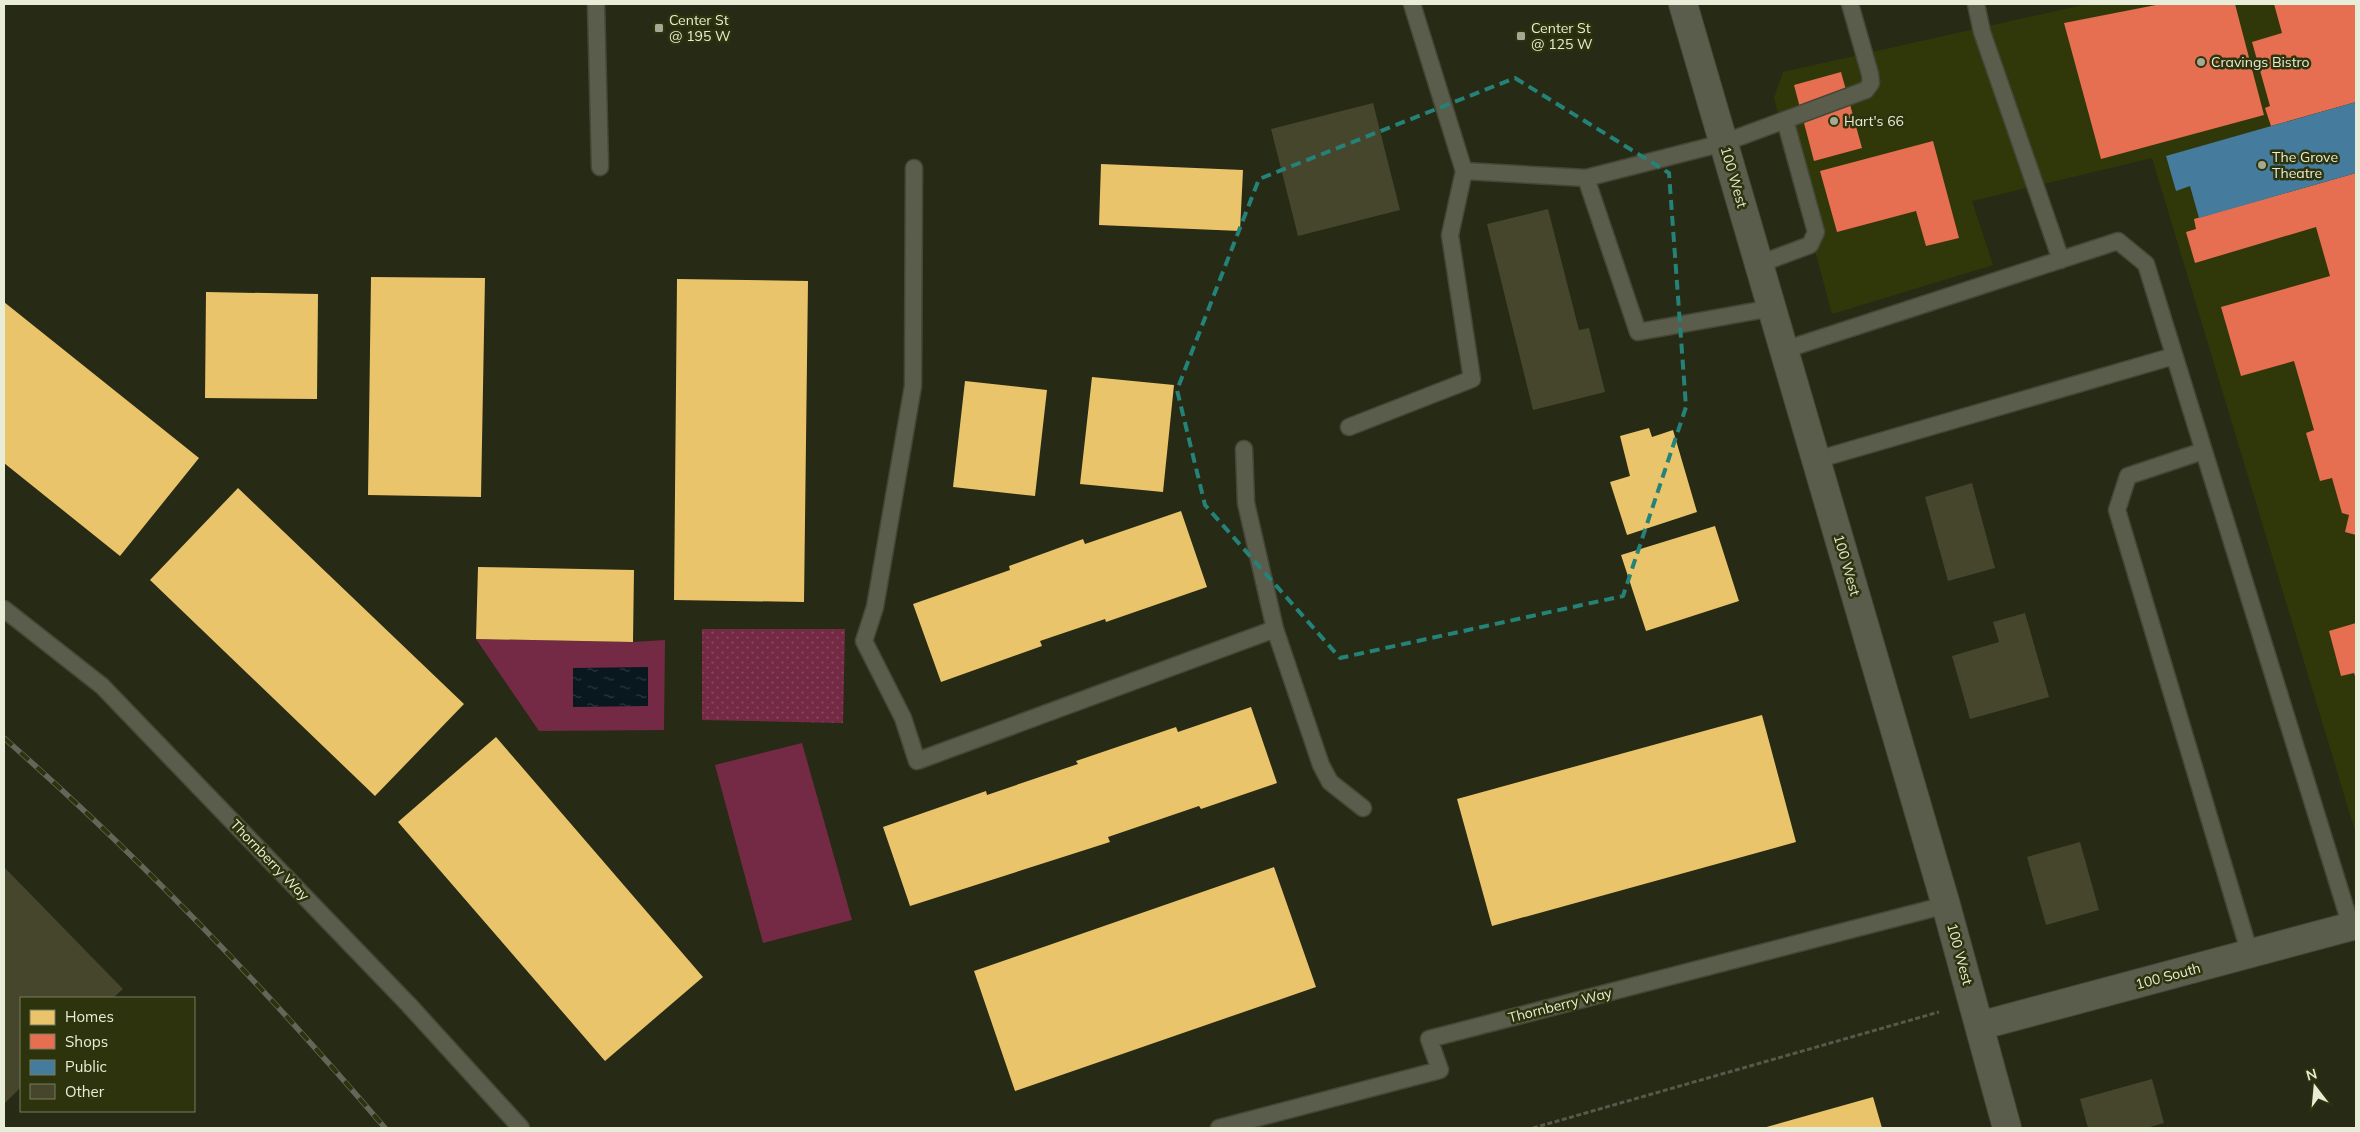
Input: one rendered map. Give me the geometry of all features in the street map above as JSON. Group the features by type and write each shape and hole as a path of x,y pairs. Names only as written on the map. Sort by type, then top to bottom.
{"street":[{"name":"100 West","path":"1683,4 1946,905 2007,1128"},
{"name":"100 South","path":"1976,1014 2250,954 2354,926"}],"lane":[{"path":"596,4 600,166"},
{"path":"1349,427 1472,380 1450,235 1464,171 1412,4"},
{"path":"1464,171 1586,178 1724,143 1866,90 1871,83 1850,4"},
{"path":"1976,4 1982,32 2061,260"},
{"path":"1759,264 1810,245 1815,238 1816,232 1785,120"},
{"path":"914,168 913,386 874,607 864,640 903,718 917,762 1274,628"},
{"path":"1586,178 1638,332 1772,308"},
{"path":"1784,350 2118,241 2146,264 2354,926"},
{"path":"1816,460 2174,356"},
{"path":"1244,449 1246,503 1274,628 1321,765 1330,782 1362,808"},
{"path":"2204,451 2128,476 2117,510 2250,954"},
{"name":"Thornberry Way","path":"4,609 102,686 409,1004 521,1128"},
{"name":"Thornberry Way","path":"1218,1128 1440,1070 1429,1039 1946,905"}],"path":[{"path":"1533,1128 1976,1014"}],"highlighted area":[{"path":"1515,78 1669,173 1686,407 1623,596 1340,658 1205,505 1177,390 1259,179"}],"shaded area":[{"path":"2087,4 2356,4 2356,834 2152,158 1972,201 1993,265 1832,314 1774,98 1783,72"},
{"path":"702,629 845,629 843,723 702,720"},
{"path":"476,639 633,642 665,640 664,730 539,731"},
{"path":"802,743 852,920 763,943 715,765"}],"water":[{"path":"648,667 648,706 573,707 573,668"}],"building: Homes":[{"path":"1101,164 1243,170 1240,231 1099,225"},
{"path":"371,277 485,278 481,497 368,495"},
{"path":"677,279 808,281 804,602 674,600"},
{"path":"206,292 318,294 317,399 205,398"},
{"path":"4,302 199,458 120,556 4,463"},
{"path":"1092,377 1174,385 1163,492 1080,484"},
{"path":"965,381 1047,390 1035,496 953,487"},
{"path":"1649,428 1652,437 1673,430 1697,512 1627,535 1610,482 1630,476 1620,436"},
{"path":"238,488 464,704 375,796 150,580"},
{"path":"1181,511 1207,587 1106,622 1105,619 1040,641 1042,646 941,682 913,604 1010,570 1009,566 1083,539 1085,544"},
{"path":"1715,526 1739,601 1646,631 1621,555"},
{"path":"478,567 634,570 633,642 476,639"},
{"path":"1251,707 1277,783 1201,809 1199,806 1108,837 1110,842 910,906 883,827 986,791 987,795 1078,764 1076,761 1176,727 1178,732"},
{"path":"1762,715 1796,842 1492,926 1457,799"},
{"path":"496,737 703,977 605,1061 398,822"},
{"path":"1274,867 1316,987 1015,1091 974,971"},
{"path":"1873,1097 1882,1128 1763,1128"}],"building: Shops":[{"path":"2161,4 2235,4 2264,115 2101,159 2064,23"},
{"path":"2274,4 2356,4 2356,102 2271,126 2265,108 2270,106 2252,42 2282,33"},
{"path":"1841,72 1862,148 1814,161 1794,85"},
{"path":"1933,141 1959,238 1926,246 1916,211 1837,232 1820,171"},
{"path":"2356,173 2356,535 2345,532 2349,515 2342,513 2332,478 2320,481 2306,433 2314,430 2294,361 2241,376 2221,307 2330,276 2316,227 2195,263 2186,232 2196,229 2194,219"},
{"path":"2356,623 2356,679 2354,673 2341,676 2329,631"}],"building: Public":[{"name":"The Grove Theatre","path":"2356,102 2356,173 2199,218 2190,186 2176,191 2166,156"}],"building: Other":[{"path":"1373,103 1400,210 1298,236 1271,129"},
{"path":"1548,209 1579,330 1589,328 1605,392 1533,410 1487,224"},
{"path":"1972,483 1995,568 1948,581 1925,497"},
{"path":"2025,613 2049,697 1970,719 1952,656 1999,642 1993,622"},
{"path":"2080,842 2099,910 2046,925 2027,857"},
{"path":"4,867 123,989 114,997 20,997 20,1088 4,1104"},
{"path":"2152,1079 2164,1123 2151,1128 2088,1128 2080,1099"}],"railway":[{"path":"4,738 105,830 202,926 295,1026 385,1128"}],"place":[{"name":"Center St @ 195 W","path":"659,28"},
{"name":"Center St @ 125 W","path":"1521,36"},
{"name":"Cravings Bistro","path":"2201,62"},
{"name":"Hart's 66","path":"1834,121"},
{"name":"The Grove Theatre","path":"2262,165"}]}
